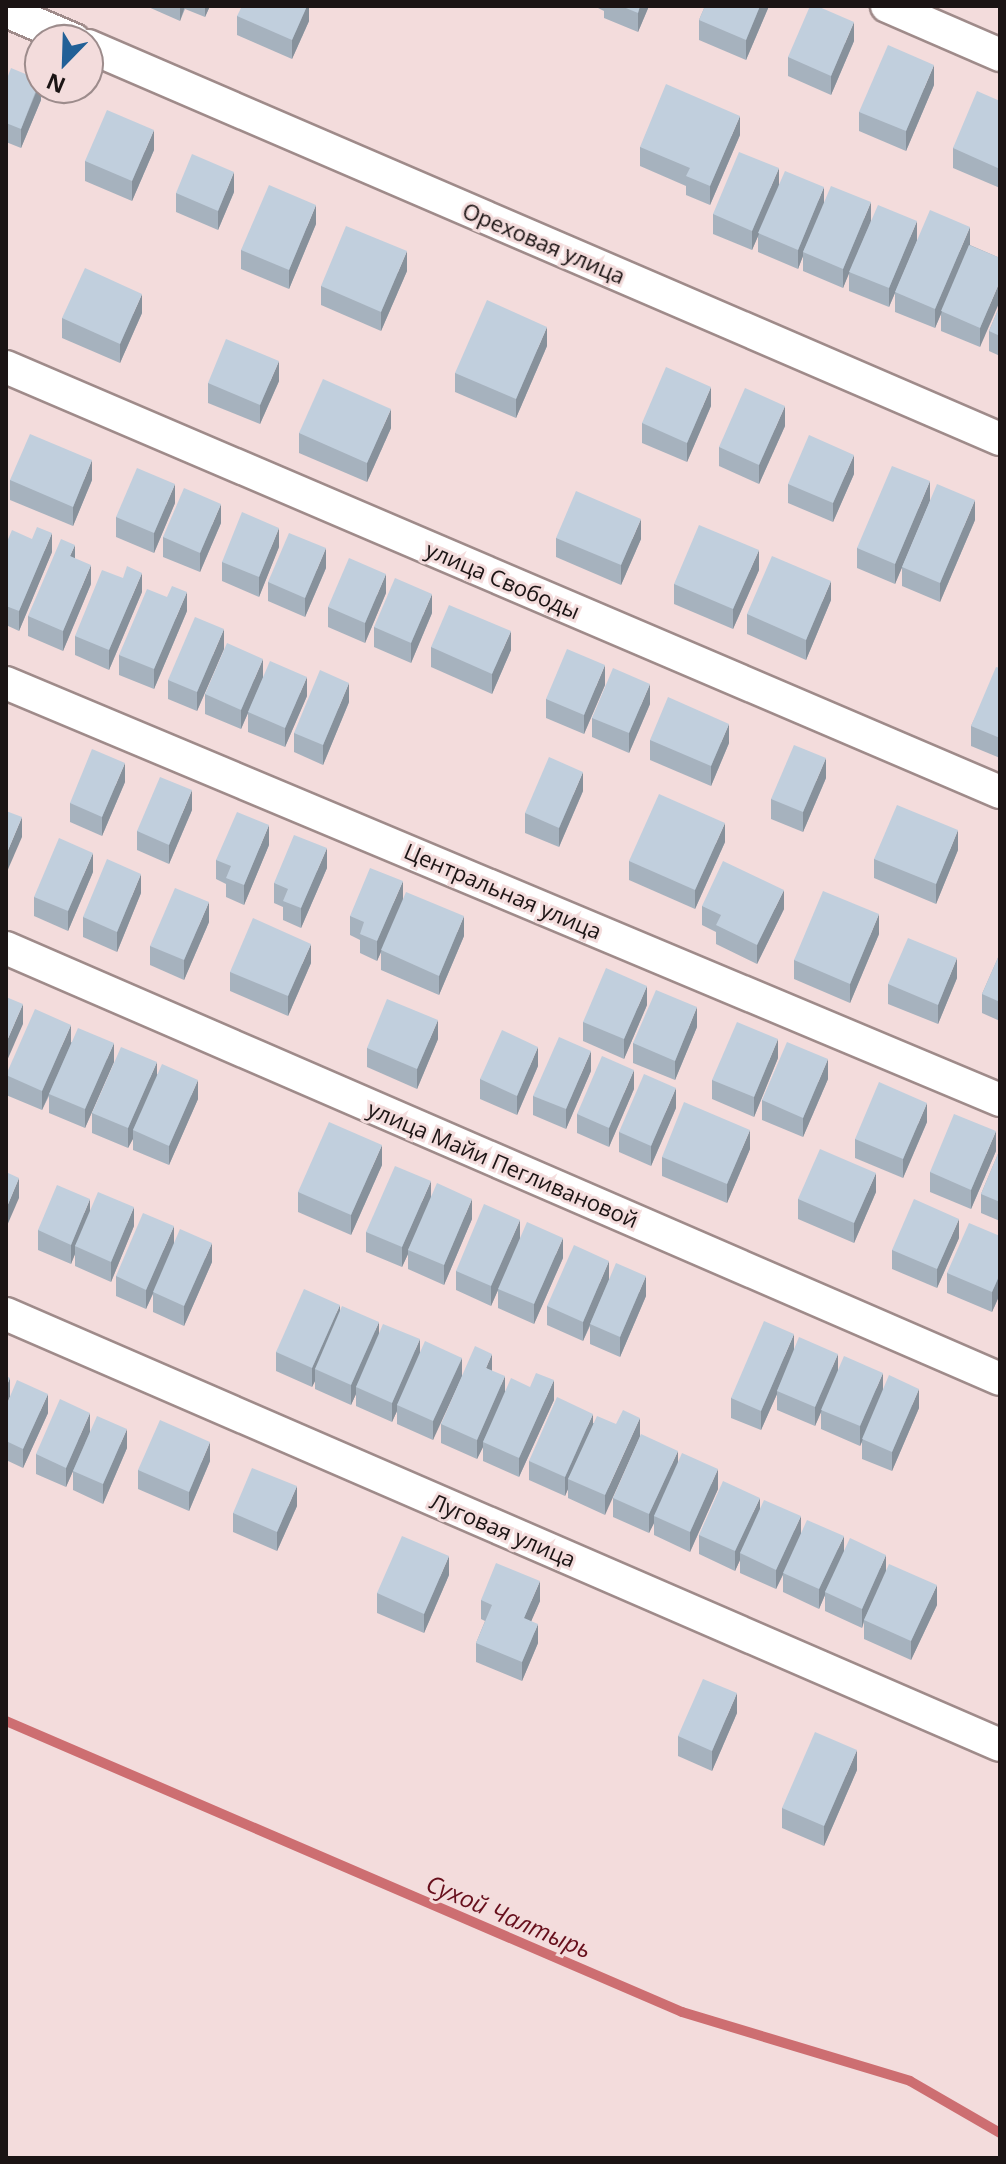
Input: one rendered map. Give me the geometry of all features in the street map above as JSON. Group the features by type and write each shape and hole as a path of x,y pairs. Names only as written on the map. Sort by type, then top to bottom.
{"street":[{"path":"887,6 1000,55"},
{"path":"6,11 36,24"},
{"name":"Ореховая улица","path":"104,53 1000,439"},
{"name":"улица Свободы","path":"6,367 1000,792"},
{"name":"Центральная улица","path":"6,683 1000,1100"},
{"name":"улица Майи Пегливановой","path":"6,948 1000,1379"},
{"name":"Луговая улица","path":"6,1314 1000,1745"}],"building":[{"path":"242,6 307,6 292,40 237,16"},
{"path":"621,6 640,6 638,13"},
{"path":"705,6 760,6 746,40 699,20"},
{"path":"810,6 854,22 831,76 788,57"},
{"path":"888,45 934,65 906,131 859,112"},
{"path":"11,68 24,73 24,104 31,104 21,129 6,123 6,81"},
{"path":"666,84 740,116 710,186 686,176 690,168 640,147"},
{"path":"977,91 1000,101 1000,169 953,148"},
{"path":"107,110 154,130 132,181 85,161"},
{"path":"739,152 779,168 752,231 713,214"},
{"path":"192,154 234,172 218,211 176,193"},
{"path":"785,171 824,187 798,250 758,233"},
{"path":"269,185 316,205 289,270 241,250"},
{"path":"831,186 871,202 843,269 803,252"},
{"path":"878,205 917,221 889,288 849,272"},
{"path":"930,210 970,227 935,309 895,292"},
{"path":"346,226 407,251 381,312 321,286"},
{"path":"969,245 1000,258 1000,281 980,328 941,311"},
{"path":"85,268 142,294 120,344 62,318"},
{"path":"487,300 547,327 516,399 455,373"},
{"path":"1000,305 1000,336 989,331"},
{"path":"226,339 279,361 260,405 208,383"},
{"path":"666,367 711,387 687,443 642,423"},
{"path":"323,379 391,409 367,463 299,433"},
{"path":"745,388 785,406 759,465 719,447"},
{"path":"30,434 92,460 73,507 10,480"},
{"path":"809,435 854,455 833,503 788,484"},
{"path":"892,466 930,481 895,564 857,548"},
{"path":"137,468 175,484 154,533 116,517"},
{"path":"937,484 975,500 940,583 902,567"},
{"path":"184,488 221,504 200,553 163,537"},
{"path":"576,491 641,519 621,565 556,538"},
{"path":"242,512 279,528 259,577 222,562"},
{"path":"699,525 759,550 733,609 674,584"},
{"path":"37,527 52,533 19,611 6,606 6,544 12,530 32,539"},
{"path":"289,533 326,548 305,598 268,582"},
{"path":"61,539 75,545 70,556 91,565 63,631 28,616"},
{"path":"772,556 831,581 806,640 747,614"},
{"path":"349,558 386,574 365,623 328,607"},
{"path":"127,566 142,573 109,650 75,636 102,570 123,578"},
{"path":"395,578 432,594 411,643 374,627"},
{"path":"172,586 187,592 154,669 119,655 147,589 167,597"},
{"path":"449,605 511,631 492,674 431,647"},
{"path":"195,617 224,629 197,692 168,680"},
{"path":"227,643 263,659 241,710 205,694"},
{"path":"567,649 605,665 584,715 546,699"},
{"path":"270,661 307,677 285,728 248,712"},
{"path":"996,667 1000,668 1000,738 971,726"},
{"path":"613,668 650,684 629,733 592,718"},
{"path":"320,670 349,683 323,745 294,733"},
{"path":"668,697 729,724 711,766 650,740"},
{"path":"794,745 826,758 803,812 771,799"},
{"path":"92,749 125,763 102,817 70,803"},
{"path":"549,757 583,772 559,828 525,813"},
{"path":"160,777 192,790 169,845 137,831"},
{"path":"659,794 725,823 695,890 629,861"},
{"path":"897,805 958,830 936,884 874,859"},
{"path":"6,811 22,817 6,855"},
{"path":"237,812 269,825 244,885 226,878 231,866 216,860"},
{"path":"294,835 327,848 301,908 283,901 288,889 274,883"},
{"path":"59,838 93,853 68,911 34,897"},
{"path":"107,859 141,874 117,932 83,917"},
{"path":"723,861 784,890 757,945 716,925 721,915 702,906"},
{"path":"370,868 403,881 377,941 360,934 364,922 350,916"},
{"path":"175,888 209,902 184,960 150,946"},
{"path":"823,891 879,914 850,984 794,960"},
{"path":"406,892 464,916 439,976 381,950"},
{"path":"253,918 311,944 288,996 230,972"},
{"path":"908,938 957,958 938,1005 888,984"},
{"path":"1000,953 1000,1002 982,994"},
{"path":"606,968 647,986 624,1039 583,1022"},
{"path":"656,990 697,1007 675,1061 633,1043"},
{"path":"6,997 23,1004 6,1043"},
{"path":"387,999 438,1020 417,1069 367,1048"},
{"path":"35,1009 71,1025 42,1091 6,1075"},
{"path":"737,1022 778,1039 754,1097 712,1080"},
{"path":"78,1028 114,1043 85,1109 49,1094"},
{"path":"502,1030 538,1047 517,1096 480,1079"},
{"path":"559,1037 591,1051 566,1109 533,1096"},
{"path":"787,1042 828,1059 803,1118 762,1100"},
{"path":"121,1047 157,1062 128,1128 92,1113"},
{"path":"602,1056 634,1070 609,1128 577,1114"},
{"path":"162,1064 198,1080 169,1146 133,1130"},
{"path":"644,1074 676,1088 651,1146 619,1132"},
{"path":"879,1082 927,1103 903,1159 855,1139"},
{"path":"684,1102 750,1130 727,1184 662,1157"},
{"path":"954,1114 996,1131 971,1190 930,1172"},
{"path":"329,1122 382,1145 351,1215 298,1192"},
{"path":"820,1149 876,1173 854,1223 798,1199"},
{"path":"1000,1149 1000,1202 981,1194"},
{"path":"395,1166 431,1181 402,1247 366,1232"},
{"path":"6,1172 19,1178 6,1209"},
{"path":"437,1183 472,1199 444,1265 408,1250"},
{"path":"57,1185 90,1199 71,1245 38,1230"},
{"path":"98,1192 134,1207 111,1262 75,1246"},
{"path":"914,1199 959,1219 937,1269 892,1250"},
{"path":"484,1204 520,1220 491,1286 456,1271"},
{"path":"143,1213 174,1226 146,1290 116,1276"},
{"path":"527,1222 563,1238 534,1304 498,1289"},
{"path":"969,1223 1000,1236 1000,1274 992,1292 947,1273"},
{"path":"180,1229 212,1243 184,1306 153,1292"},
{"path":"574,1245 609,1261 583,1322 547,1306"},
{"path":"616,1263 646,1276 620,1337 590,1324"},
{"path":"304,1289 340,1305 312,1368 276,1352"},
{"path":"342,1306 379,1322 351,1385 315,1369"},
{"path":"764,1321 794,1334 761,1411 731,1398"},
{"path":"383,1324 420,1339 392,1403 356,1387"},
{"path":"799,1337 838,1354 815,1407 777,1391"},
{"path":"425,1341 462,1358 433,1421 397,1405"},
{"path":"475,1346 492,1354 486,1368 505,1376 477,1440 441,1424"},
{"path":"844,1356 883,1373 860,1426 821,1410"},
{"path":"536,1373 554,1380 519,1458 483,1442 511,1378 530,1387"},
{"path":"889,1375 919,1389 892,1452 862,1439"},
{"path":"17,1380 48,1394 23,1449 6,1441 6,1406"},
{"path":"557,1397 593,1414 565,1477 529,1461"},
{"path":"60,1399 90,1413 66,1468 36,1454"},
{"path":"623,1410 640,1418 605,1495 568,1479 597,1416 616,1424"},
{"path":"97,1416 127,1429 103,1484 73,1471"},
{"path":"160,1420 210,1442 189,1492 138,1470"},
{"path":"641,1434 678,1451 649,1514 613,1498"},
{"path":"682,1453 718,1469 690,1532 654,1516"},
{"path":"252,1468 297,1486 277,1532 233,1513"},
{"path":"723,1481 760,1498 735,1551 699,1535"},
{"path":"764,1500 801,1516 776,1570 740,1553"},
{"path":"807,1520 844,1536 819,1589 783,1573"},
{"path":"402,1536 449,1556 424,1614 377,1593"},
{"path":"850,1538 886,1555 862,1609 825,1592"},
{"path":"496,1563 540,1581 524,1618 538,1624 522,1662 476,1643 492,1605 481,1600"},
{"path":"889,1564 937,1585 911,1641 864,1620"},
{"path":"703,1679 737,1693 712,1751 678,1736"},
{"path":"815,1732 857,1750 824,1826 782,1808"}],"waterway":[{"name":"Сухой Чалтырь","path":"6,1721 682,2012 910,2081 1000,2133"}]}
